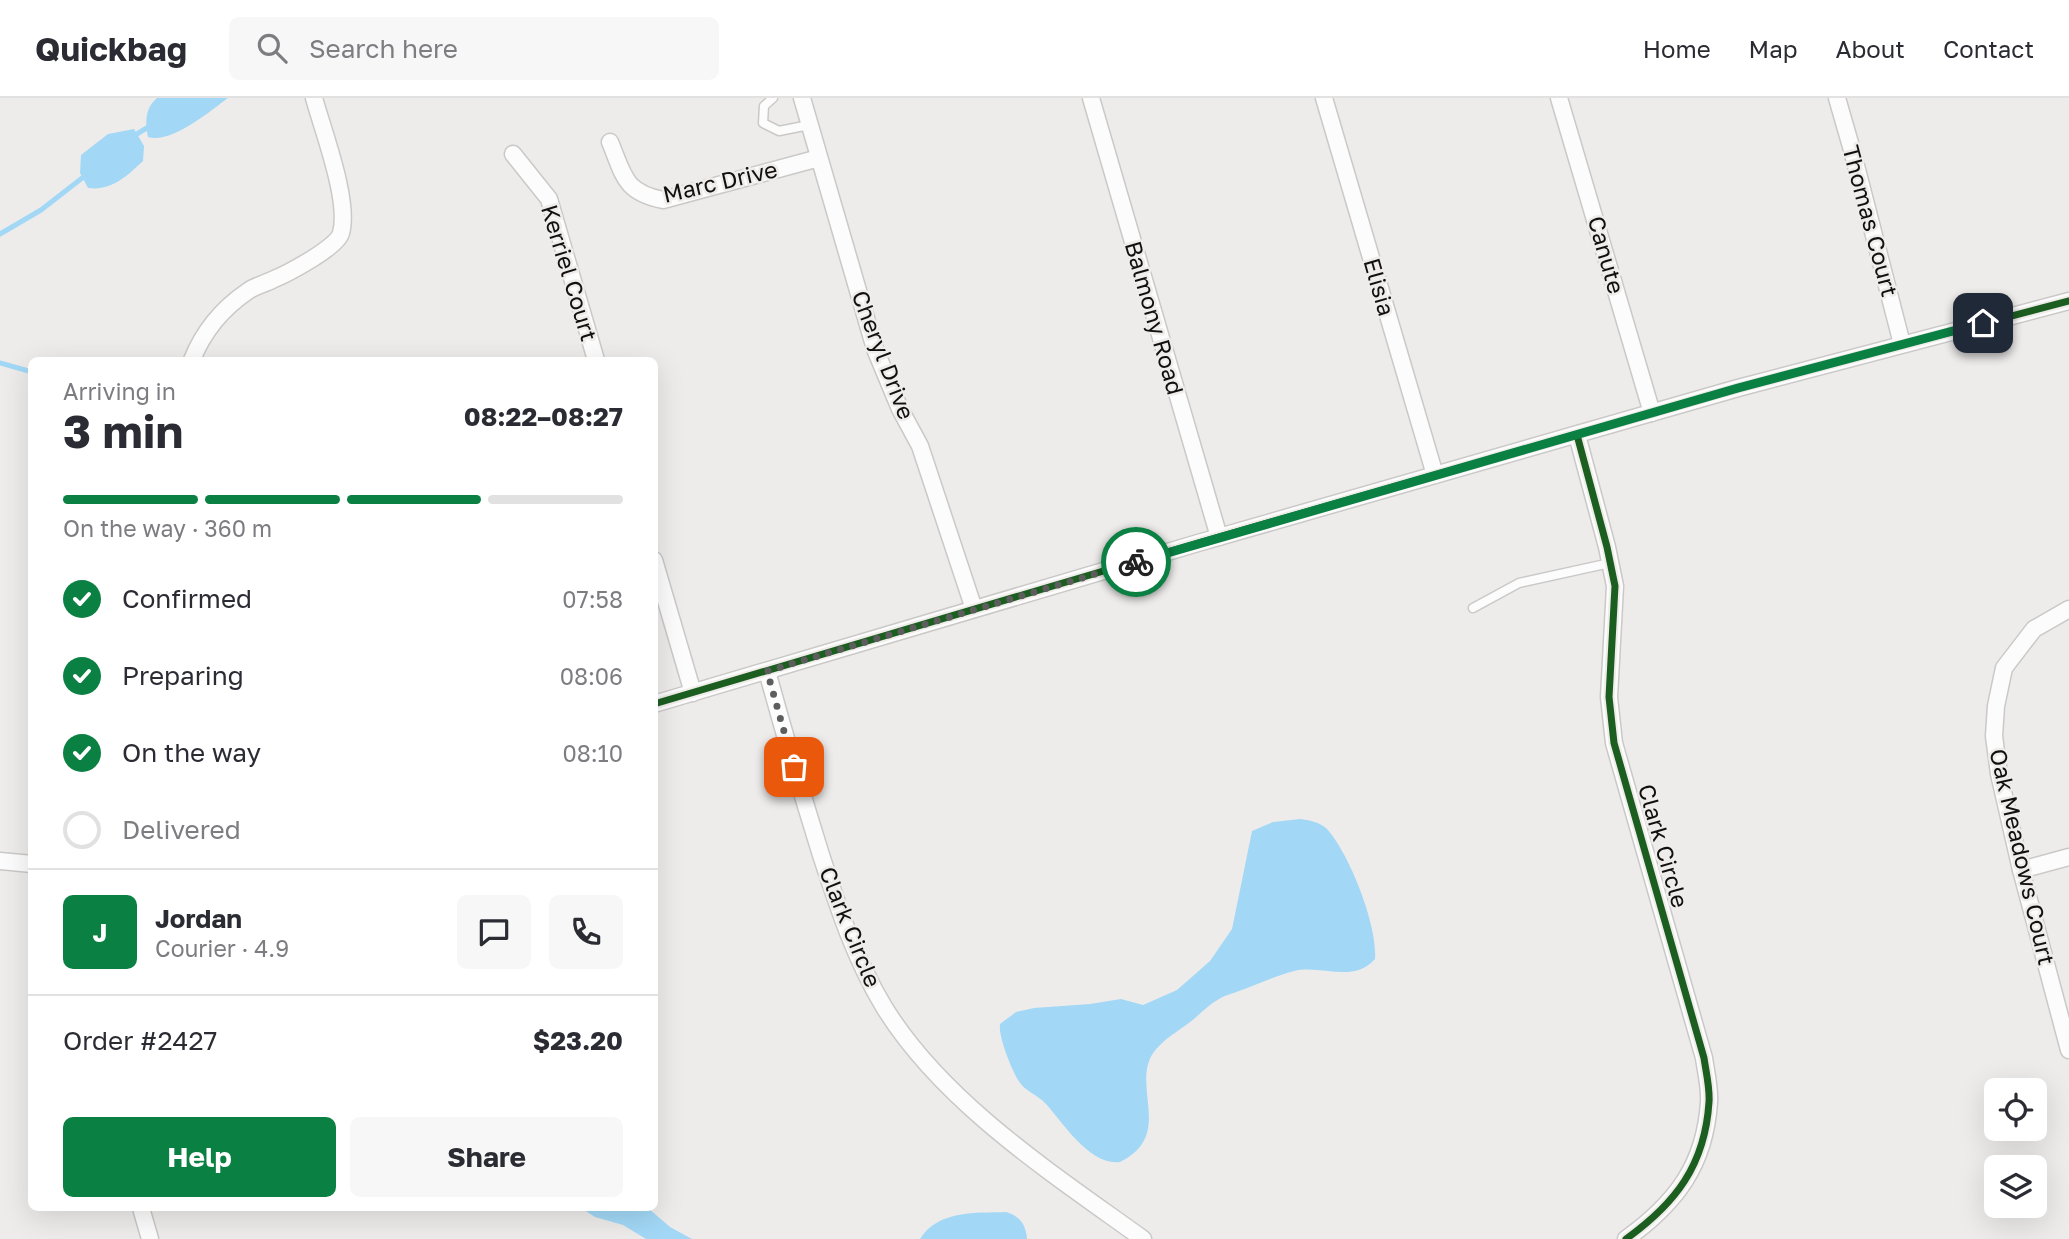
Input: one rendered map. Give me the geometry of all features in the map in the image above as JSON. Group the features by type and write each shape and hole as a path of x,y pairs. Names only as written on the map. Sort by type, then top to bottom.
{"street":[{"path":"193,357 199,342 215,321 249,289 275,279 327,250 341,236 343,217 335,173 313,98"},
{"name":"Cheryl Drive","path":"802,98 875,349 900,409 920,446 974,609"},
{"name":"Balmony Road","path":"1091,98 1219,537"},
{"name":"Elisia","path":"1324,98 1435,475"},
{"name":"Canute","path":"1559,98 1652,413"},
{"name":"Thomas Court","path":"1837,98 1902,344"},
{"name":"Marc Drive","path":"610,142 624,176 634,190 663,200 819,158"},
{"name":"Kerriel Court","path":"513,154 549,199 595,357"},
{"path":"658,703 1219,537 1652,413 2069,301"},
{"name":"Clark Circle","path":"1577,435 1615,586 1609,697 1614,743 1704,1058 1709,1099 1704,1141 1683,1187 1650,1222 1626,1239"},
{"path":"658,574 693,693"},
{"name":"Oak Meadows Court","path":"2069,609 2034,629 2004,668 1996,706 1994,736 1999,775 2021,870 2069,1050"},
{"name":"Clark Circle","path":"767,671 838,908 859,962 884,1008 911,1044 961,1098 1020,1147 1143,1239"},
{"path":"2021,870 2069,857"},
{"path":"0,861 28,864"},
{"path":"142,1211 150,1239"}],"lane":[{"path":"773,98 764,106 763,123 779,131 809,125"},
{"path":"1473,608 1519,583 1611,563"}],"water":[{"path":"157,98 228,98 168,136 148,137 147,116 150,106"},
{"path":"134,129 144,146 143,161 112,185 88,188 80,173 81,155 108,134"},
{"path":"1300,819 1326,828 1344,854 1367,909 1375,945 1375,959 1366,966 1347,972 1294,971 1212,1003 1164,1041 1150,1059 1146,1074 1149,1121 1146,1136 1137,1150 1120,1162 1109,1161 1088,1151 1043,1101 1021,1084 1006,1052 1000,1024 1016,1012 1034,1008 1121,999 1143,1005 1177,990 1210,961 1232,929 1252,831 1273,822"},
{"path":"586,1211 651,1211 670,1227 692,1239 646,1239 623,1225 595,1217"},
{"path":"1006,1212 1021,1222 1027,1239 920,1239 937,1223 947,1218 970,1213"}],"waterway":[{"path":"132,137 150,126"},
{"path":"0,234 41,210 86,175"},
{"path":"0,363 28,371"}],"cycle path":[{"path":"658,703 1198,543 1738,388 2069,301"},
{"path":"1577,435 1615,586 1609,697 1614,743 1704,1058 1709,1091 1701,1145 1685,1181 1660,1211 1626,1239"}],"way so far":[{"path":"794,767 767,671 1136,562"}],"route":[{"path":"1136,562 1738,388 1983,323"}]}
